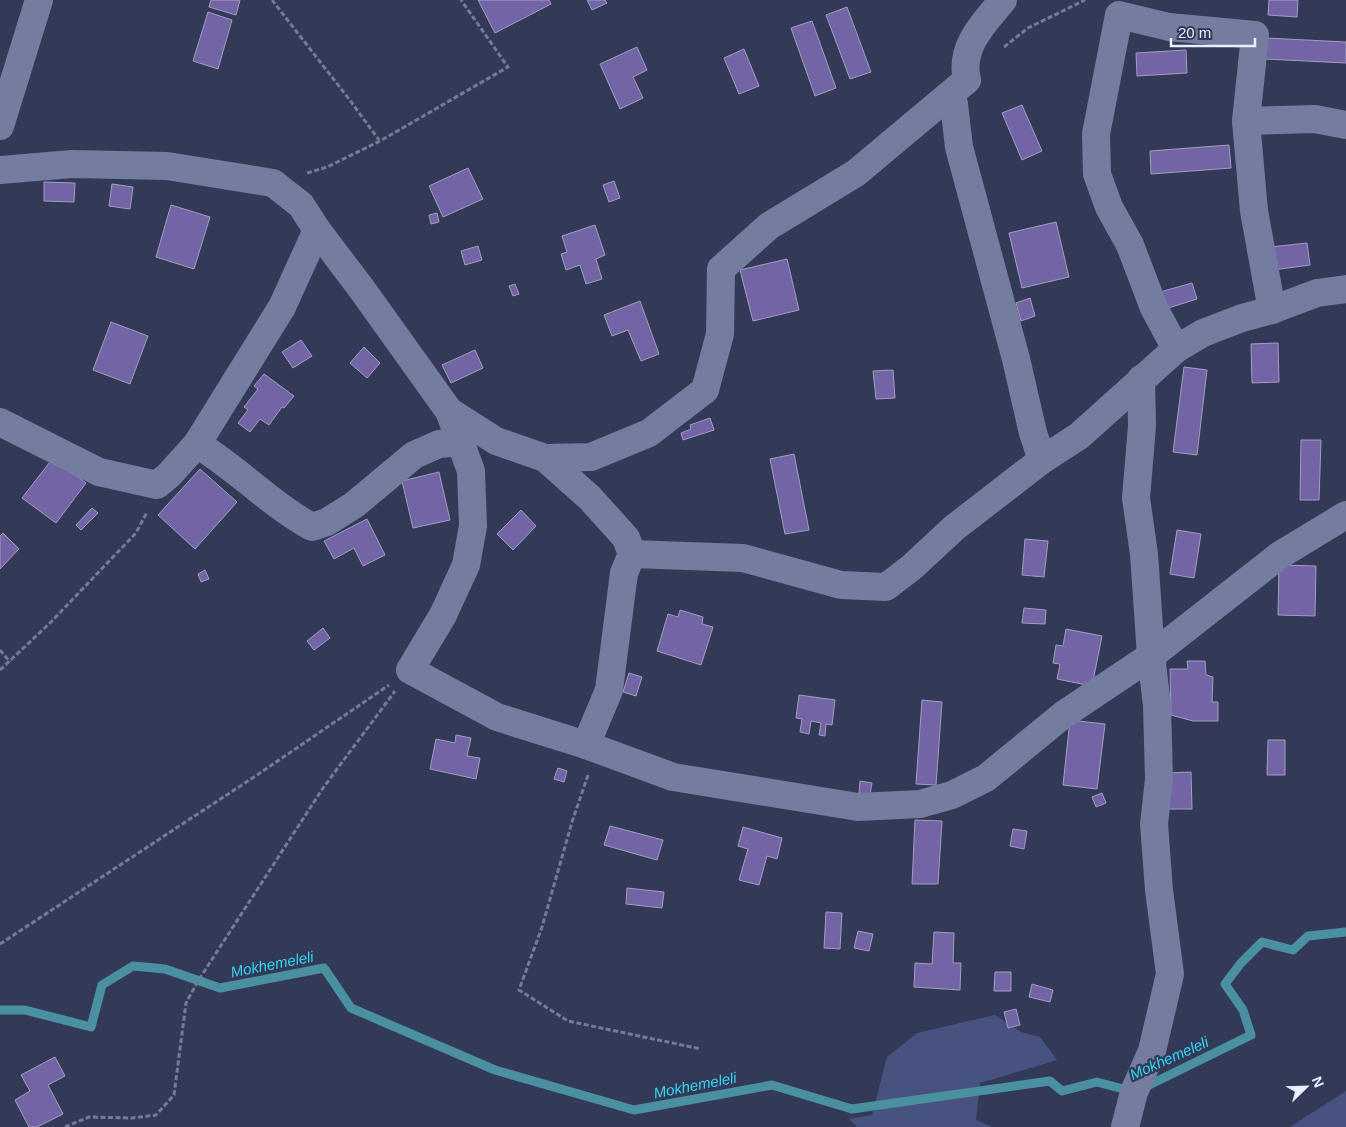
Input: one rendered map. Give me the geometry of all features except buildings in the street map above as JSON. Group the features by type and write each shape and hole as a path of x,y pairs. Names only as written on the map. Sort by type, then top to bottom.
{"street":[{"path":"0,126 39,0"},
{"path":"449,411 496,441 545,458 591,457 649,433 704,390 720,334 722,269 770,226 856,173 967,80 964,68 970,42 1003,0"},
{"path":"1176,349 1154,308 1130,245 1109,207 1097,174 1096,134 1119,15 1169,27 1256,35 1246,121 1254,211 1272,310"},
{"path":"947,97 954,104 959,147 1016,359 1033,433 1042,460"},
{"path":"1246,121 1315,119 1346,125"},
{"path":"0,170 72,164 167,166 273,183 301,205 317,230 362,288 449,411 470,472 473,526 466,565 443,615 410,670 497,717 586,745 673,777 858,807 920,804 952,795 986,778 1063,716 1151,656 1280,555 1346,515"},
{"path":"0,422 99,472 157,485 169,475 197,444 282,307 317,230"},
{"path":"632,554 743,558 841,585 886,587 912,567 954,528 1042,460 1079,436 1176,349 1211,330 1242,318 1272,310 1317,293 1346,289"},
{"path":"1125,1127 1134,1092 1152,1052 1170,974 1159,890 1154,824 1159,779 1157,705 1151,656 1144,554 1136,498 1142,426 1141,379"},
{"path":"197,444 291,516 312,527 327,522 354,505 414,456 439,444 461,442"},
{"path":"545,458 590,498 626,538 632,554 624,573 609,690 586,745"}],"path":[{"path":"272,0 380,141"},
{"path":"273,183 327,167 380,141 508,67 461,0"},
{"path":"1001,49 1028,28 1085,0"},
{"path":"0,670 49,624 136,533 153,500 157,485"},
{"path":"0,650 10,662"},
{"path":"0,944 252,778 410,670"},
{"path":"65,1127 89,1117 132,1118 156,1115 174,1095 186,1003 198,980 323,788 410,670"},
{"path":"586,745 590,771 572,822 542,927 519,990 568,1021 701,1049"}],"shaded area":[{"path":"995,1015 1021,1032 1040,1037 1057,1060 980,1083 976,1120 992,1127 857,1127 849,1119 872,1115 887,1057 917,1033"},
{"path":"1346,1091 1346,1127 1290,1127"}],"waterway":[{"name":"Mokhemeleli","path":"1143,1088 1251,1035 1243,1010 1225,984 1241,963 1262,942 1293,950 1308,936 1346,932"},
{"name":"Mokhemeleli","path":"0,1010 25,1010 91,1027 102,985 133,966 165,969 220,988 324,968 351,1008 495,1070 634,1110 772,1085 852,1109 1050,1081 1062,1091 1097,1082 1131,1091"}]}
